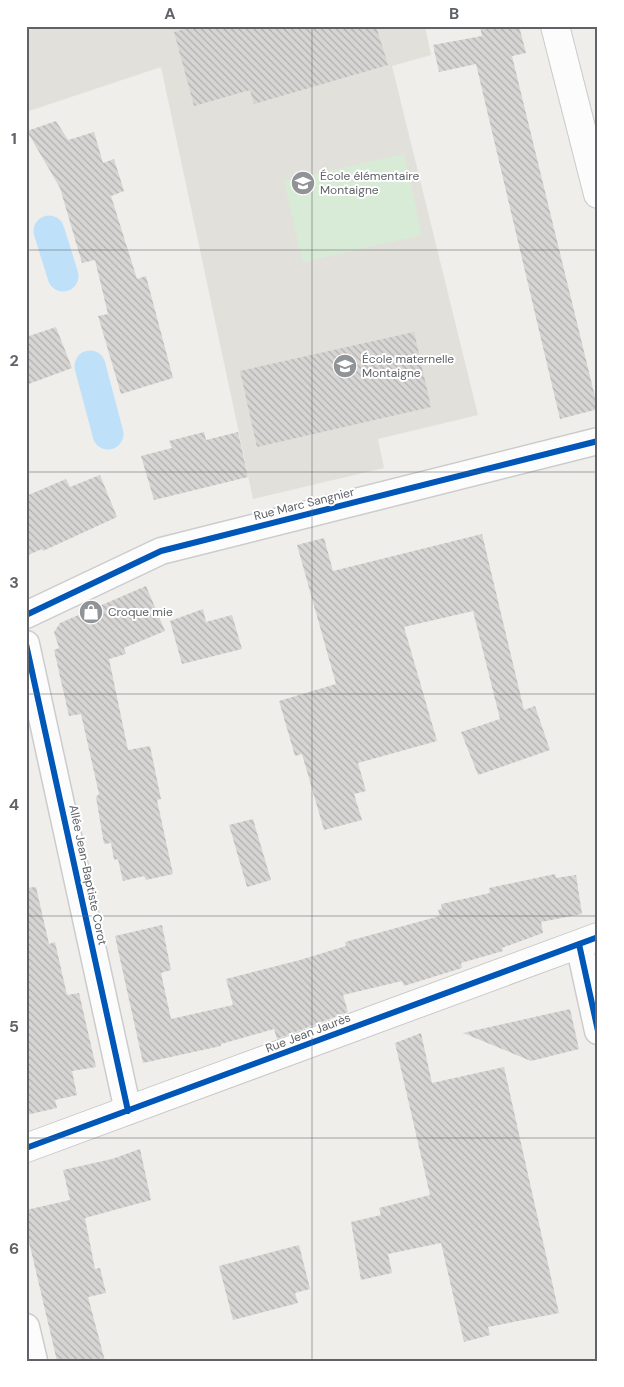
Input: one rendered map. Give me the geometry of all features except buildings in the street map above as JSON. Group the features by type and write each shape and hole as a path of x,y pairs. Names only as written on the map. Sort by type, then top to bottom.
{"street":[{"path":"556,26 598,194"},
{"name":"Rue Marc Sangnier","path":"26,615 161,551 598,441"},
{"name":"Allée Jean-Baptiste Corot","path":"26,644 128,1111"},
{"path":"588,940 598,1031"},
{"name":"Rue Jean Jaurès","path":"26,1148 588,940"},
{"path":"26,1326 34,1361"}],"shaded area":[{"name":"École élémentaire Montaigne","path":"42,26 425,26 431,55 392,66 478,415 378,439 384,468 253,499 161,67 26,112 26,31"}],"green space":[{"path":"404,154 422,235 303,262 284,181"}],"waterway":[{"path":"49,231 63,276"},
{"path":"90,366 108,434"}],"cycle path":[{"path":"26,615 161,551 598,441"},
{"path":"26,644 128,1111"},
{"path":"26,1148 598,937"},
{"path":"579,944 598,1031"}],"place":[{"name":"École élémentaire Montaigne","path":"303,183"},
{"name":"École maternelle Montaigne","path":"345,366"},
{"name":"Croque mie","path":"91,612"}]}
